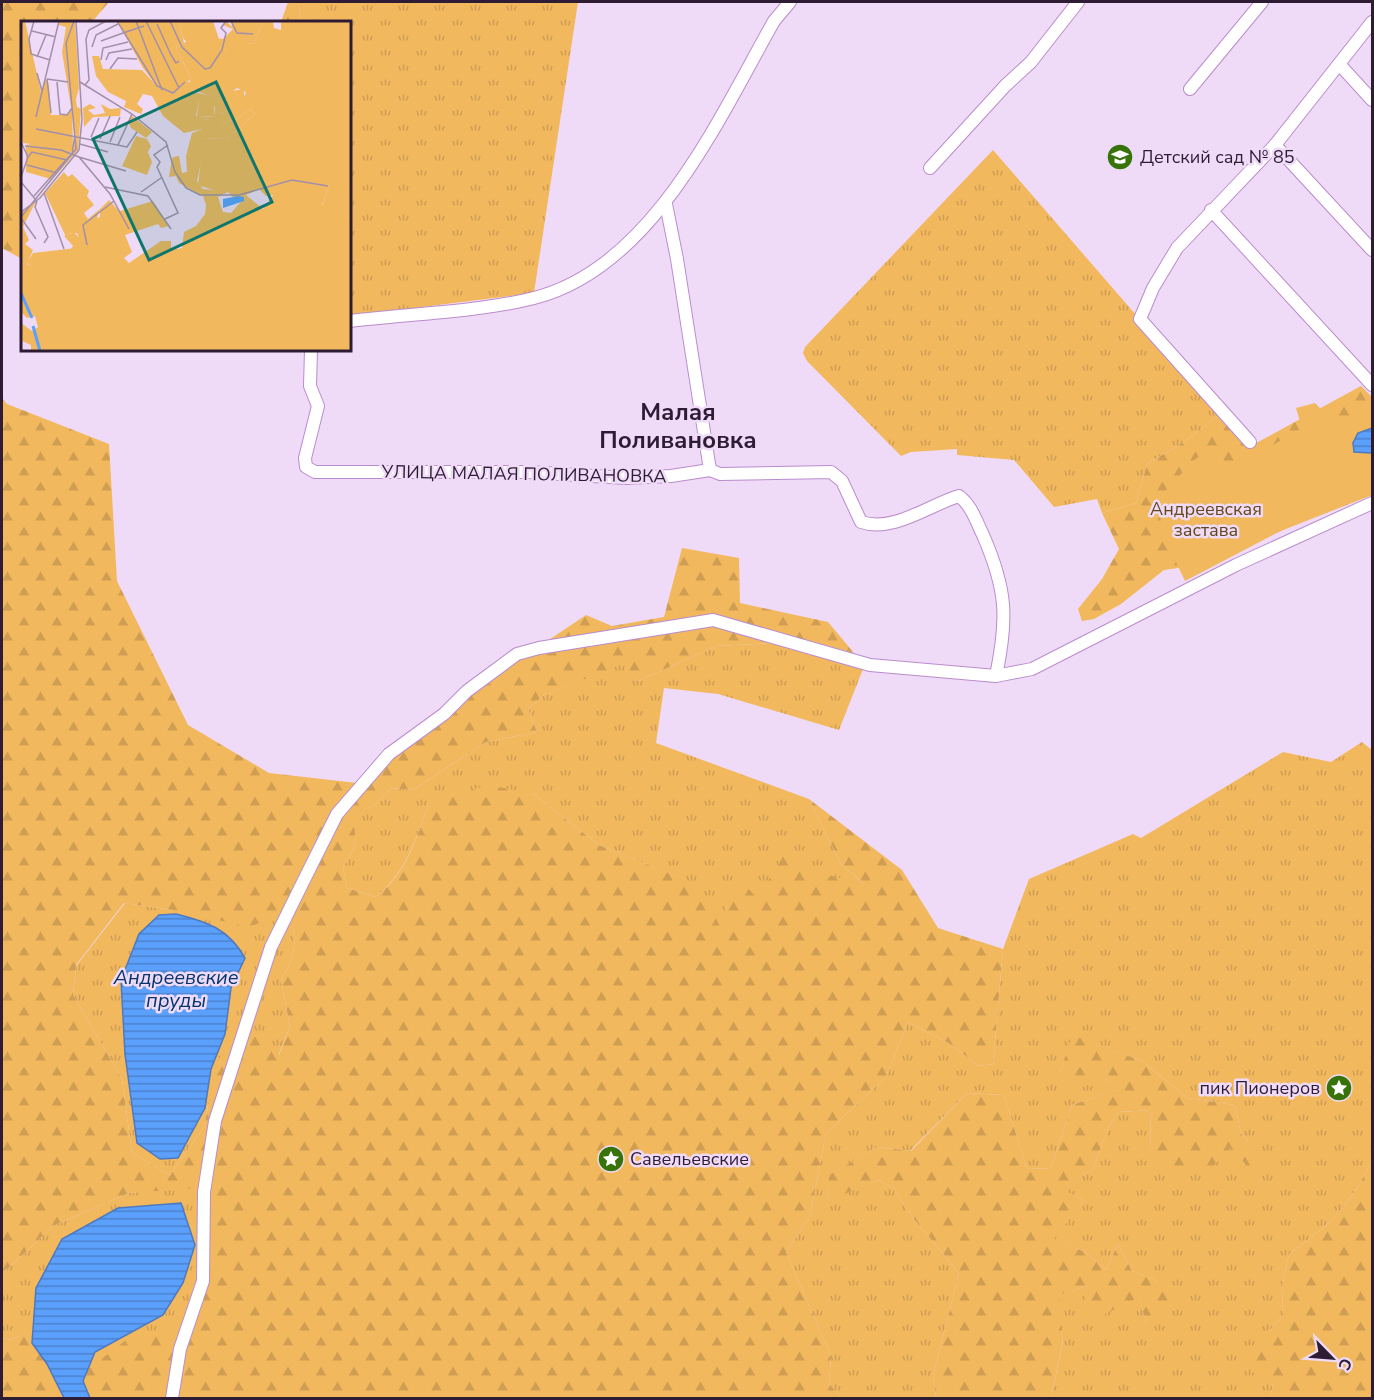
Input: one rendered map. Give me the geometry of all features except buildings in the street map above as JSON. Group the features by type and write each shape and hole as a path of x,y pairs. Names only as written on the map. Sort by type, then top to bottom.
{"street":[{"path":"351,321 537,297 599,267 629,243 666,204 774,21 789,2"},
{"path":"930,168 1005,86 1032,62 1078,2"},
{"path":"1190,89 1262,2"},
{"path":"1250,442 1140,319 1153,288 1177,248 1275,145 1372,22"},
{"path":"1340,65 1372,100"},
{"path":"1275,145 1372,250"},
{"path":"666,204 677,259 710,470"},
{"path":"1211,210 1372,385"},
{"name":"УЛИЦА МАЛАЯ ПОЛИВАНОВКА","path":"311,351 310,386 318,406 304,458 306,467 315,472 528,472 626,477 671,476 710,470 720,474 831,472 842,481 861,522 868,525 893,523 959,496 972,511 998,570 1004,600 1003,632 996,676"},
{"path":"172,1398 180,1349 203,1281 204,1192 215,1121 271,946 337,814 389,754 444,714 466,691 517,654 539,648 713,620 870,665 996,676 1032,669 1236,565 1372,503"}],"green space":[{"path":"2,2 109,2 93,21 21,21 21,258 2,248"},
{"path":"288,2 300,2 299,21 281,21"},
{"path":"300,2 578,2 534,293 351,316 351,21 299,21"},
{"path":"993,150 1221,413 1187,440 1147,464 1136,503 1102,513 1097,499 1054,507 1014,460 957,455 957,449 911,452 901,456 807,361 803,353 805,347"},
{"name":"Андреевская застава","path":"1361,386 1372,397 1372,495 1192,566 1164,570 1121,604 1094,619 1082,621 1078,609 1102,579 1119,549 1102,513 1136,503 1147,464 1187,440 1221,413 1247,448"},
{"path":"2,398 7,404 109,444 117,581 188,725 269,773 366,784 394,755 465,696 586,615 612,626 664,617 682,548 739,558 740,603 828,622 854,653 811,641 717,646 638,681 623,664 544,695 528,709 537,732 486,742 413,790 391,788 376,804 353,816 356,844 343,867 347,888 376,897 396,877 409,856 428,806 487,785 532,793 599,845 699,885 726,938 726,902 731,887 746,886 757,898 778,865 781,842 808,870 864,884 841,864 809,799 902,870 938,928 1003,949 993,1064 979,1066 950,1044 908,1022 886,1077 826,1133 810,1216 786,1252 831,1356 829,1383 841,1398 87,1398 87,1370 138,1331 181,1335 195,1282 195,1188 129,1193 53,1226 10,1267 2,1271","holes":["124,903 173,910 249,927 289,911 294,947 290,963 281,980 290,1027 279,1055 268,1038 248,1034 217,1060 204,1127 170,1175 132,1153 122,1079 73,995 76,965"]},
{"name":"Андреевская застава","path":"1315,403 1334,423 1372,413 1372,495 1292,525 1185,581 1164,537 1157,500 1193,461 1204,453 1220,476 1302,428 1296,408"},
{"path":"811,641 854,653 863,669 839,730 718,694 664,688 656,743 809,799 841,864 865,885 726,940 698,885 599,845 532,793 428,806 408,856 387,887 376,897 347,888 343,867 356,844 352,816 376,804 391,788 413,790 486,742 537,732 528,709 544,695 623,663 638,681 717,646"},
{"path":"1362,742 1372,750 1372,1160 1347,1203 1317,1233 1289,1254 1282,1287 1283,1315 1268,1332 1273,1384 1270,1398 1051,1398 1063,1341 1058,1295 1090,1285 1139,1296 1146,1323 1158,1281 1132,1271 1118,1244 1106,1270 1085,1252 1053,1239 1084,1200 1062,1190 1093,1169 1109,1126 1119,1112 1150,1110 1151,1152 1231,1148 1270,1163 1241,1134 1235,1105 1188,1098 1142,1061 1073,1036 1060,1073 1105,1079 1121,1089 1072,1105 1051,1168 1027,1169 1004,1095 967,1093 910,1151 877,1147 830,1175 828,1200 878,1180 895,1189 909,1213 959,1273 933,1376 936,1398 841,1398 829,1383 831,1356 786,1252 810,1216 826,1133 886,1077 908,1022 950,1044 979,1066 993,1064 1003,949 1029,879 1133,834 1141,838 1283,752 1331,762"},
{"path":"125,903 173,910 289,911 293,930 293,955 281,980 290,1027 278,1056 268,1038 208,1105 204,1127 170,1175 132,1153 122,1079 73,995 76,966"},
{"path":"1072,1035 1142,1061 1188,1098 1235,1105 1241,1134 1271,1163 1251,1170 1231,1148 1213,1166 1168,1169 1151,1152 1150,1110 1119,1112 1109,1126 1093,1169 1063,1190 1084,1200 1054,1239 1085,1252 1106,1270 1118,1244 1132,1271 1158,1281 1171,1299 1146,1323 1139,1297 1097,1318 1083,1303 1090,1285 1059,1295 1063,1340 1051,1398 936,1398 933,1376 959,1273 909,1213 895,1189 878,1180 828,1201 829,1175 877,1147 911,1151 967,1093 1004,1095 1027,1169 1051,1168 1072,1105 1120,1089 1105,1079 1077,1089 1060,1073"},
{"path":"1372,1160 1372,1398 1270,1398 1273,1384 1252,1372 1268,1332 1283,1315 1282,1287 1289,1254 1317,1233 1347,1203"},
{"path":"195,1187 195,1282 181,1335 87,1398 62,1398 38,1330 8,1340 2,1338 2,1271 10,1267 53,1226 129,1193"},
{"path":"38,1329 62,1398 2,1398 2,1338 9,1340"}],"water":[{"path":"1372,428 1372,453 1354,452 1353,443 1358,433"},
{"name":"Андреевские пруды","path":"176,914 197,920 224,933 245,958 231,988 225,1034 211,1069 205,1108 178,1158 160,1159 137,1143 125,1054 121,980 139,934 159,915"},
{"path":"181,1203 195,1245 183,1283 163,1315 95,1352 83,1381 90,1398 64,1398 47,1364 32,1343 36,1288 62,1239 118,1208"}],"place":[{"name":"Детский сад № 85","path":"1120,157"},
{"name":"пик Пионеров","path":"1339,1088"},
{"name":"Савельевские","path":"611,1159"}],"district":[{"name":"Малая Поливановка","path":"678,426"}]}
